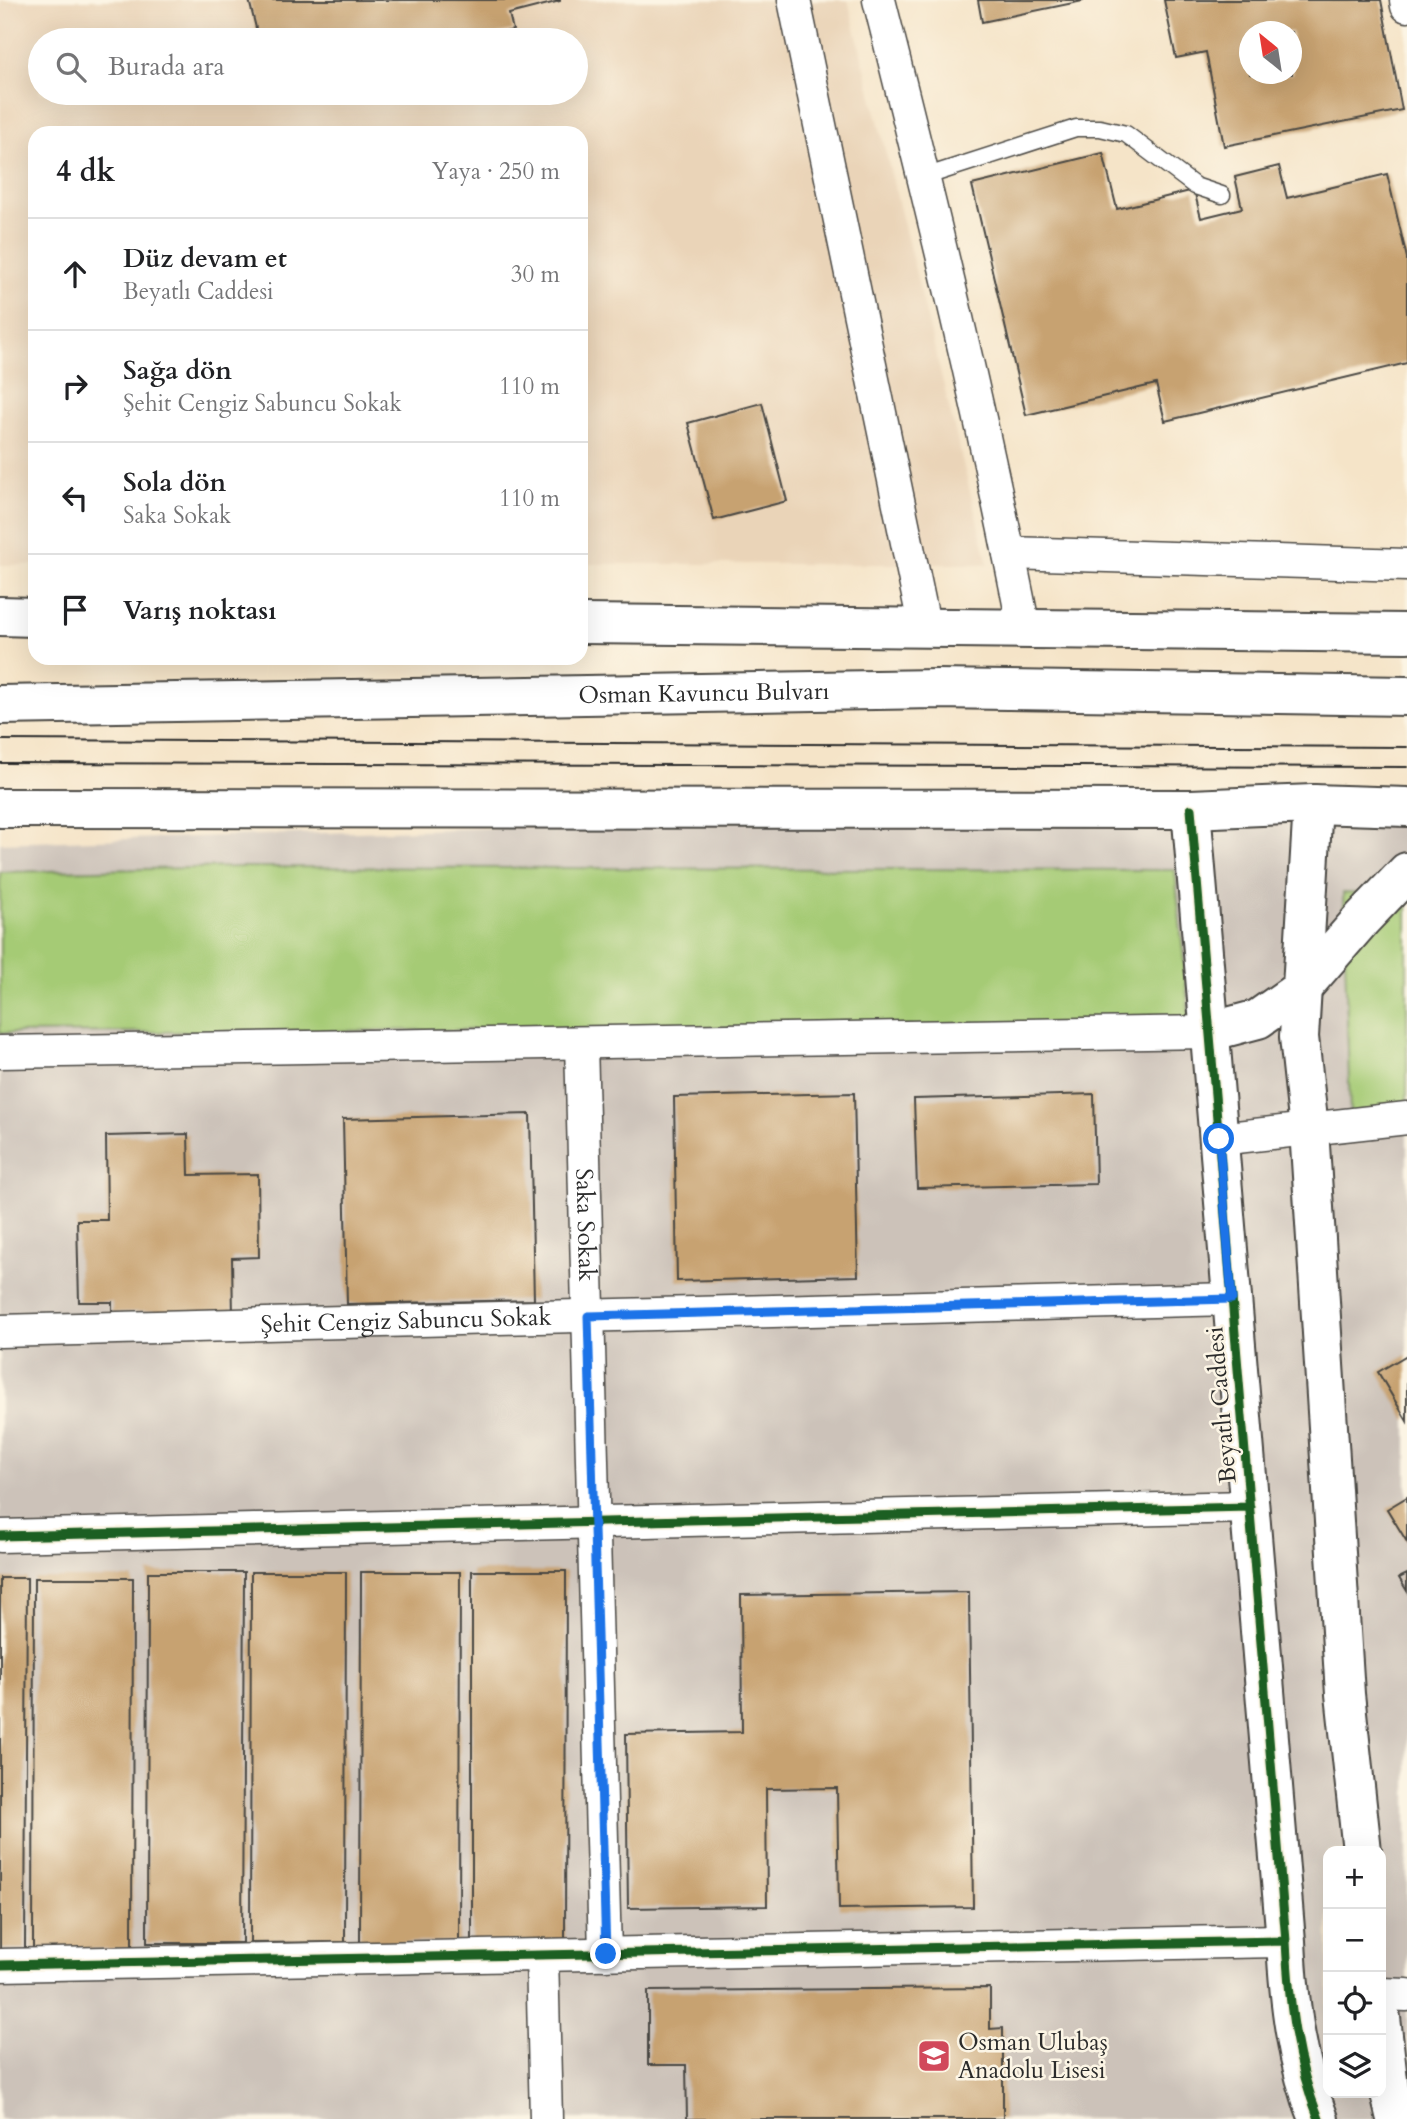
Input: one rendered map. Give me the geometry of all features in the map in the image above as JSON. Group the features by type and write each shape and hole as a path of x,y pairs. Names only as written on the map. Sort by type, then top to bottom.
{"main road":[{"path":"0,616 28,617"},
{"path":"588,624 1407,633"},
{"name":"Osman Kavuncu Bulvarı","path":"0,705 936,689 1407,696"},
{"path":"1313,804 1299,1037 1309,1129 1345,1694 1361,1846"},
{"path":"0,808 1191,809 1313,804 1407,807"},
{"name":"Beyatlı Caddesi","path":"1191,809 1286,1941 1288,1994 1297,2046 1318,2119"},
{"path":"1209,1032 1258,1019 1302,988 1407,872"},
{"path":"1383,2035 1388,2089 1396,2119"}],"street":[{"path":"794,0 925,629"},
{"path":"879,0 924,177 1024,629"},
{"path":"1406,0 1407,6"},
{"path":"1009,553 1407,565"},
{"path":"0,1052 1209,1032"},
{"name":"Saka Sokak","path":"581,1043 606,1954"},
{"path":"1219,1139 1405,1122"},
{"name":"Şehit Cengiz Sabuncu Sokak","path":"0,1331 1232,1299"},
{"path":"0,1536 1250,1507"},
{"path":"0,1965 1286,1941"},
{"path":"542,1955 546,2119"},
{"path":"1386,1994 1407,1995"}],"lane":[{"path":"924,177 1076,128 1100,128 1126,134 1195,186 1222,195"}],"shaded area":[{"path":"0,0 848,0 988,564 588,564 588,126 28,126 28,565 0,565"},
{"path":"1407,800 1407,2119 0,2119 0,843"}],"green space":[{"path":"241,867 1175,870 1190,1025 0,1033 0,872"},
{"path":"1343,893 1407,895 1407,1108 1350,1114"}],"building":[{"path":"249,0 560,0 509,14 512,28 256,28"},
{"path":"978,0 1083,0 1083,1 982,22"},
{"path":"1164,0 1381,0 1402,110 1224,146 1206,52 1176,58"},
{"path":"1103,153 1117,209 1194,190 1201,218 1242,208 1235,177 1279,166 1287,198 1387,174 1407,258 1407,363 1165,421 1156,384 1026,415 972,185"},
{"path":"762,403 787,501 714,520 688,423"},
{"path":"854,1093 858,1276 677,1281 674,1097"},
{"path":"1094,1094 1096,1184 917,1188 914,1099"},
{"path":"530,1114 534,1300 347,1304 343,1119"},
{"path":"188,1134 189,1175 258,1174 259,1257 232,1258 233,1318 155,1320 155,1311 112,1313 112,1302 79,1302 77,1220 107,1220 106,1136"},
{"path":"1407,1355 1407,1421 1378,1372"},
{"path":"1407,1497 1407,1542 1387,1509"},
{"path":"472,1571 566,1571 565,1942 472,1943"},
{"path":"148,1572 244,1572 242,1943 147,1943"},
{"path":"251,1572 346,1572 345,1942 250,1943"},
{"path":"361,1572 460,1572 459,1942 360,1943"},
{"path":"1407,1574 1407,1591 1399,1578"},
{"path":"0,1578 27,1578 25,1949 0,1949"},
{"path":"34,1578 133,1578 132,1949 33,1949"},
{"path":"969,1592 973,1907 839,1909 837,1788 766,1789 767,1906 628,1908 626,1734 742,1732 741,1595"},
{"path":"990,1988 990,2029 1003,2028 1003,2119 687,2119 686,2065 648,2065 648,1991"}],"tram line":[{"path":"0,740 1407,747"},
{"path":"0,763 1407,767"}],"cycle path":[{"path":"1191,809 1289,1987 1299,2054 1319,2119"},
{"path":"0,1536 1250,1507"},
{"path":"0,1965 1286,1941"}],"place":[{"name":"Osman Ulubaş Anadolu Lisesi","path":"934,2056"}],"route":[{"path":"606,1954 588,1316 1232,1299 1219,1139"}]}
